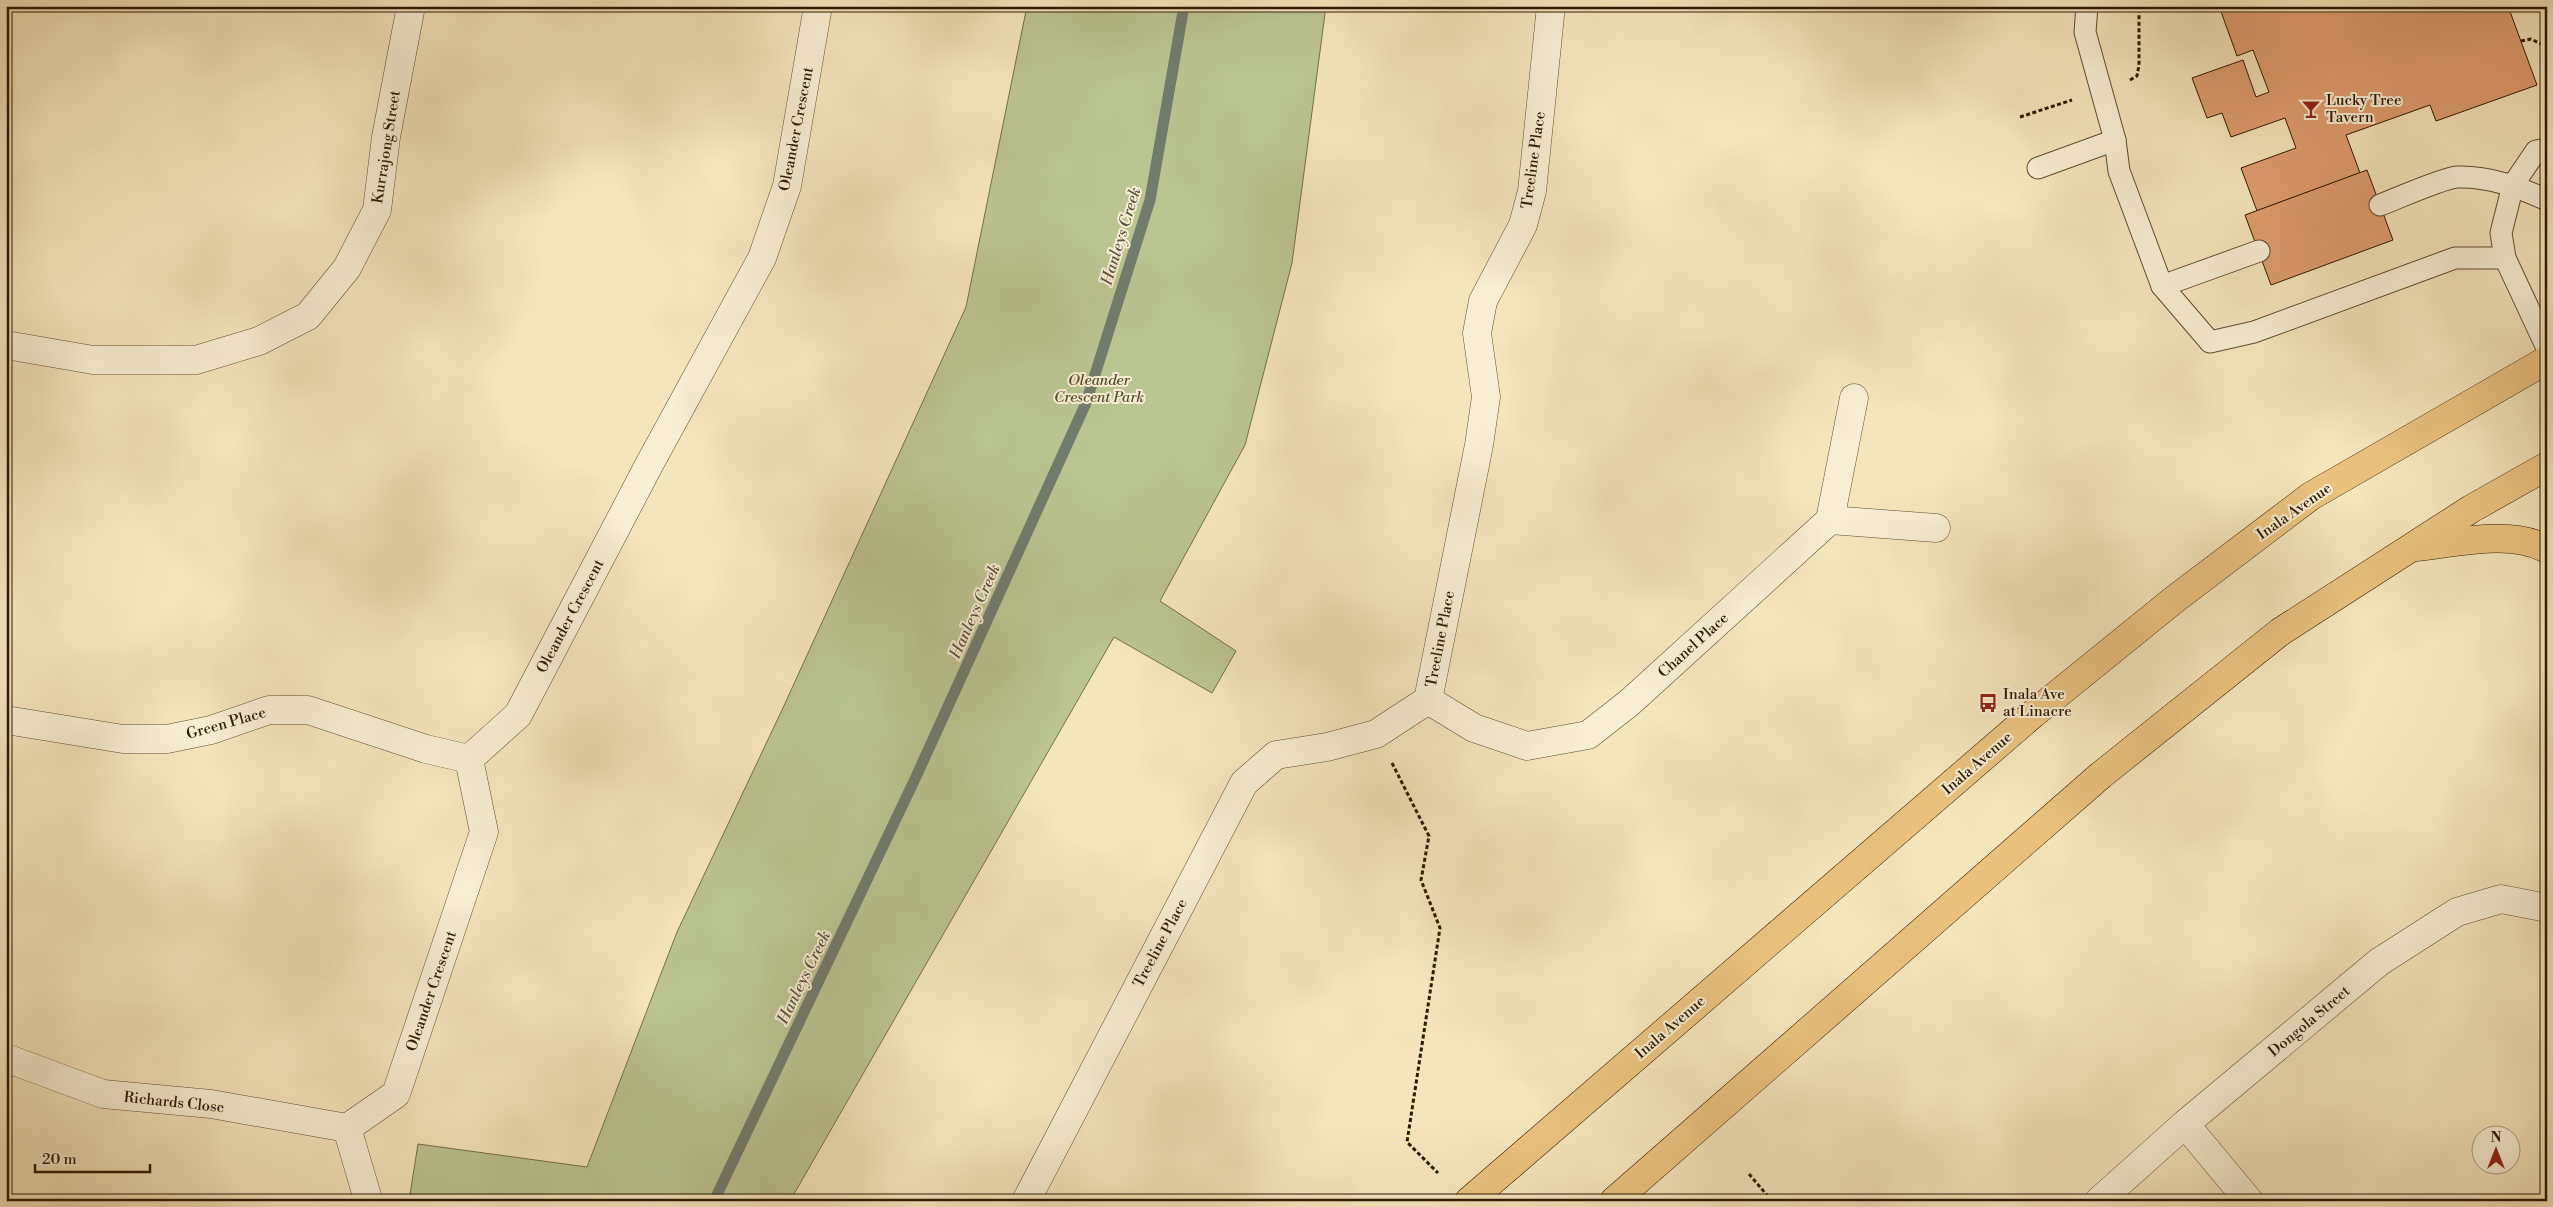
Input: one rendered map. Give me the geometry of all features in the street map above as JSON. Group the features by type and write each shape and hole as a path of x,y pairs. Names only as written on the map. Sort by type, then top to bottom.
{"main road":[{"name":"Inala Avenue","path":"1469,1201 2033,714 2175,599 2311,496 2547,360"},
{"path":"1614,1201 2101,775 2280,632 2410,548 2547,466"},
{"path":"2410,548 2512,537 2547,549"}],"street":[{"name":"Kurrajong Street","path":"6,346 93,360 196,360 260,341 308,316 347,268 377,210 386,137 411,6"},
{"name":"Oleander Crescent","path":"347,1128 396,1094 484,832 469,759 518,715 650,463 762,258 787,186 818,6"},
{"name":"Treeline Place","path":"1026,1201 1244,783 1276,755 1327,747 1376,734 1428,700 1479,445 1486,397 1477,333 1483,301 1523,225 1532,191 1551,6"},
{"path":"1854,398 1830,520 1936,528"},
{"name":"Chanel Place","path":"1428,700 1474,728 1527,746 1588,735 1629,703 1830,520"},
{"name":"Green Place","path":"6,720 123,739 167,739 210,730 269,710 308,710 426,749 469,759"},
{"name":"Dongola Street","path":"2099,1201 2186,1124 2379,962 2458,912 2501,899 2547,908"},
{"name":"Richards Close","path":"6,1058 103,1094 210,1104 347,1128"},
{"path":"2186,1124 2249,1201"},
{"path":"347,1128 367,1196 366,1201"}],"lane":[{"path":"2087,6 2085,32 2115,140 2120,172 2162,286 2210,342 2254,332 2455,258 2505,258"},
{"path":"2038,168 2115,140"},
{"path":"2547,149 2536,151 2513,185 2501,233 2505,258 2547,348"},
{"path":"2380,205 2455,177 2494,180 2513,185 2547,200"},
{"path":"2162,286 2259,251"}],"path":[{"path":"2521,41 2531,39 2541,44 2547,42"},
{"path":"1376,734 1429,836 1421,880 1440,928 1406,1142 1438,1173"},
{"path":"1749,1174 1772,1201"}],"green space":[{"name":"Oleander Crescent Park","path":"1027,6 1326,6 1292,263 1245,445 1160,601 1236,651 1212,693 1114,637 790,1201 409,1201 418,1144 587,1167 677,932 782,710 966,307"}],"building":[{"name":"Lucky Tree Tavern","path":"2219,6 2508,6 2537,85 2436,121 2430,105 2346,135 2360,173 2257,211 2241,168 2296,148 2285,118 2231,137 2222,113 2207,118 2192,78 2243,60 2256,97 2269,92 2253,50 2237,56"},
{"path":"2367,170 2393,240 2271,285 2245,215"}],"waterway":[{"name":"Hanleys Creek","path":"714,1201 915,779 1086,403 1150,200 1184,6"}],"place":[{"name":"Lucky Tree Tavern","path":"2311,109"},
{"name":"Inala Ave at Linacre","path":"1988,703"}]}
